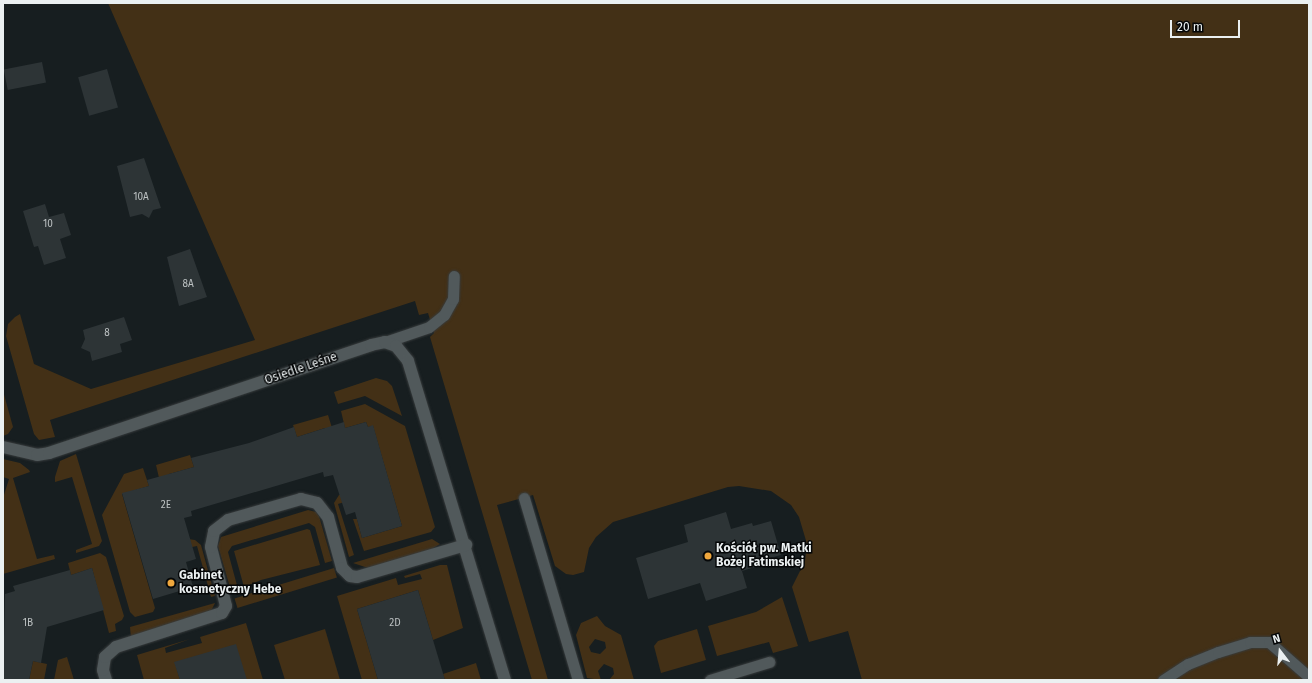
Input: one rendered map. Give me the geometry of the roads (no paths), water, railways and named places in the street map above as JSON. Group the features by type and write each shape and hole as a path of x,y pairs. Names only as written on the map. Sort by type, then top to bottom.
{"street":[{"name":"Osiedle Leśne","path":"3,447 37,455 49,453 386,342"},
{"path":"386,342 396,346 408,361 466,546 505,680"},
{"path":"106,680 103,670 105,657 116,647 222,613 226,606 210,547 214,531 228,520 301,499 317,503 328,517 342,568 350,576 357,577 466,546"}],"lane":[{"path":"386,342 430,327 444,315 453,299 454,276"},
{"path":"524,498 578,680"},
{"path":"1163,680 1188,664 1218,652 1250,642 1269,642 1309,677"},
{"path":"710,680 769,662"}],"place":[{"name":"Kościół pw. Matki Bożej Fatimskiej","path":"708,556"},
{"name":"Gabinet kosmetyczny Hebe","path":"171,583"}]}
